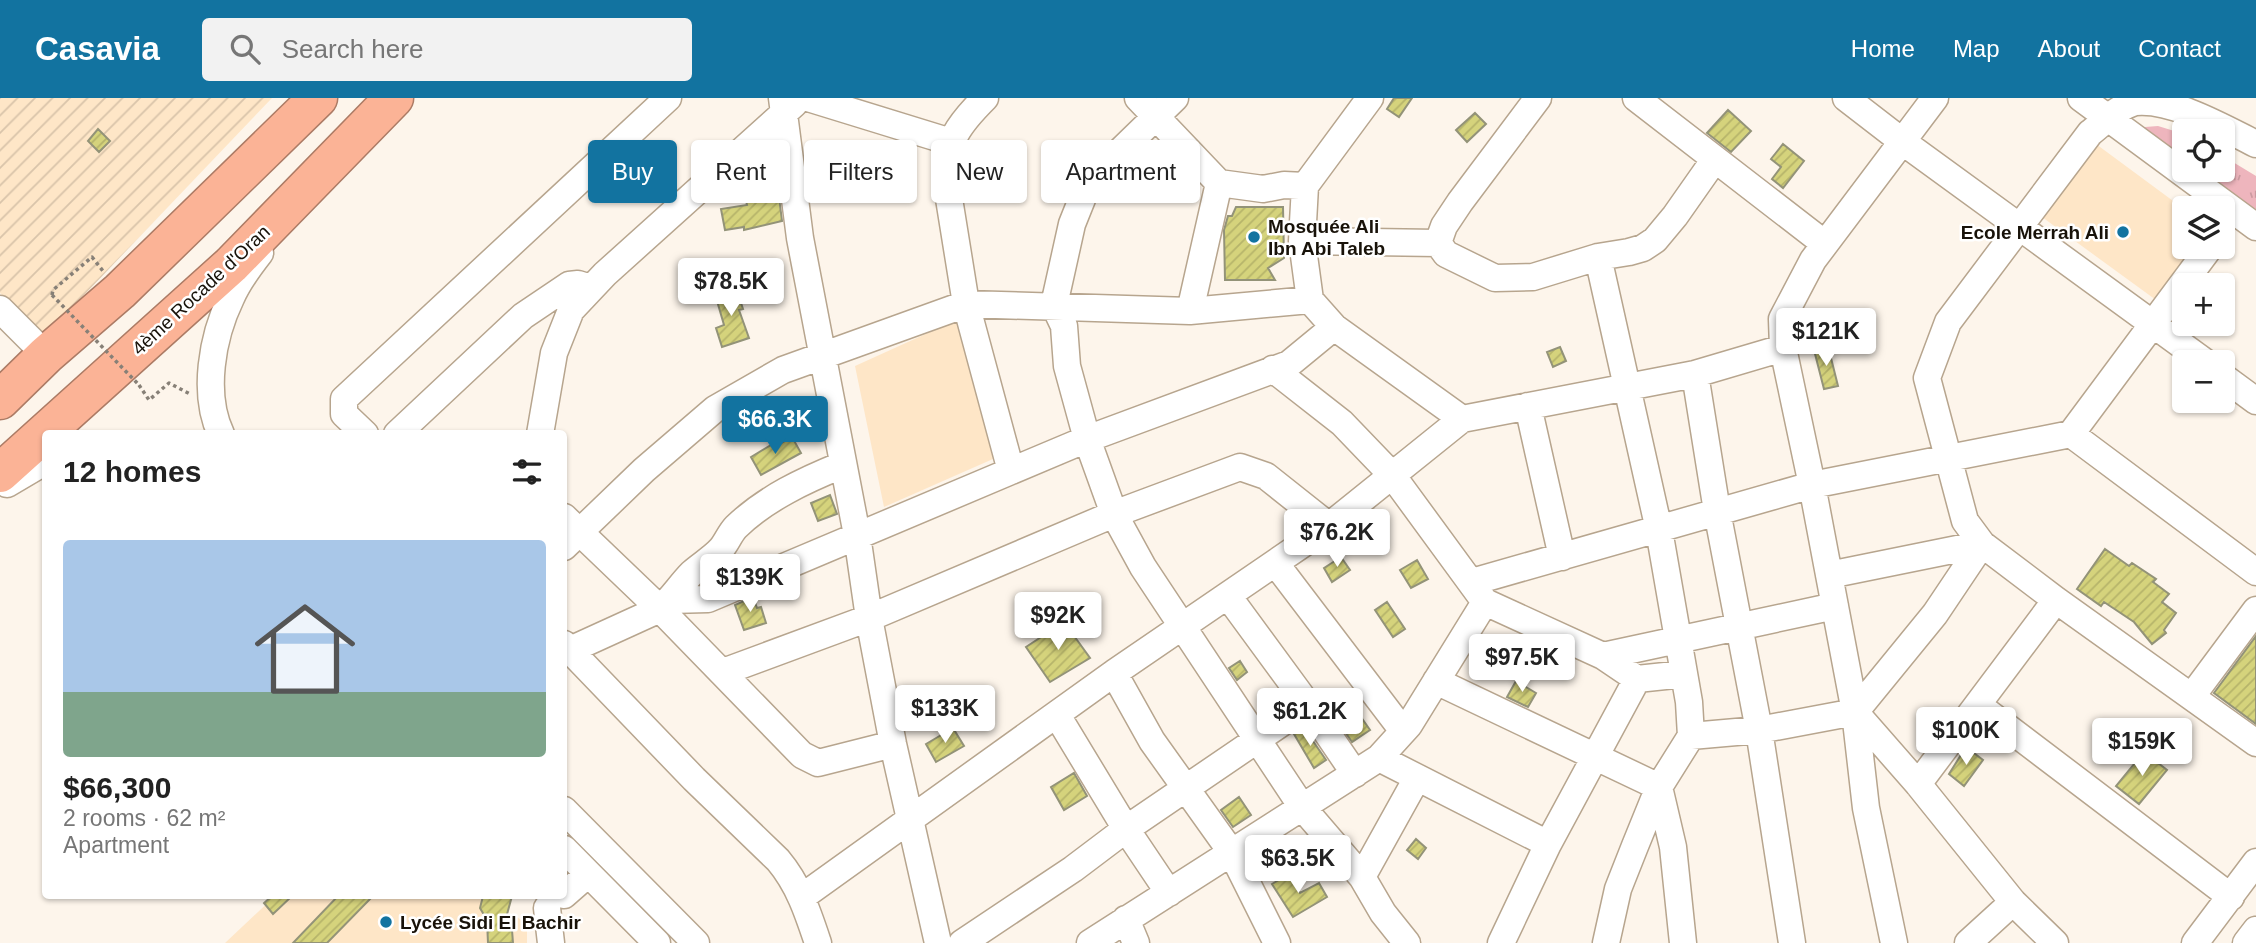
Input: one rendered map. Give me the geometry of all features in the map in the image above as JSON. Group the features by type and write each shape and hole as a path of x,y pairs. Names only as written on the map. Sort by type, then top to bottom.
{"highway":[{"path":"0,400 46,355 120,291 318,98"},
{"name":"4ème Rocade d'Oran","path":"48,430 231,265 394,98"},
{"name":"4ème Rocade d'Oran","path":"0,473 42,435"}],"street":[{"path":"361,430 344,414 344,399 668,98"},
{"path":"808,98 944,140"},
{"path":"952,140 957,129 985,98"},
{"path":"1138,98 1219,183 1264,189 1284,185 1305,186"},
{"path":"1175,98 1104,166 1084,194 1072,224 1054,305 1063,326 1068,366 1087,439 1114,514 1181,627 1302,807 1362,877 1383,913 1407,943"},
{"path":"1370,98 1305,186 1302,241 1310,300 1334,327 1462,419"},
{"path":"1438,243 1444,226 1460,202 1538,98"},
{"path":"1636,98 1825,244"},
{"path":"1846,98 2189,350"},
{"path":"1894,943 1866,808 1855,712 1783,348 1782,319 1813,260 1935,98"},
{"path":"2081,98 2238,223"},
{"path":"2256,144 2203,106 2155,99 2135,102 2108,118 2090,133 1948,322 1927,378 1965,521 1983,544 2056,600 2256,743"},
{"path":"541,430 554,353 571,310 789,102"},
{"path":"789,102 800,238 857,535 869,618 893,744 938,943"},
{"path":"1438,243 1446,254 1495,278 1534,277 1598,257 1643,248 1655,240 1675,216 1715,159"},
{"path":"1189,311 1219,183"},
{"path":"218,430 214,421 211,382 217,333 230,299 298,197"},
{"path":"950,203 967,304 1011,471"},
{"path":"1302,241 1438,243"},
{"path":"1598,257 1659,530 1689,702 1691,736 1660,787 1618,889 1606,943"},
{"path":"1090,943 1131,931 1169,892 1379,758 1403,731 1436,681 1479,592 1562,557 1812,485 2071,434 2201,259"},
{"path":"401,430 523,316 569,285 578,284 592,288"},
{"path":"893,744 818,764 802,755 723,673 665,604 569,533 715,409 783,370 967,304 1189,311 1310,300"},
{"path":"0,309 46,355"},
{"path":"818,943 802,897 789,873 778,860 694,779 567,647 665,604 708,599 1087,439 1295,360 1334,327"},
{"path":"802,897 1114,673 1329,526 1462,419 1695,374 1783,348"},
{"path":"1273,369 1342,423 1392,475 1479,592 1603,656 1637,679 1684,674"},
{"path":"1695,374 1717,512 1759,730 1791,943"},
{"path":"2235,386 2256,401"},
{"path":"1528,406 1562,557"},
{"path":"2071,434 2256,572"},
{"path":"0,489 42,463"},
{"path":"665,604 691,575 722,548 733,530 748,516 802,483 842,465"},
{"path":"723,673 869,618 1114,514 1240,467 1266,477 1329,526"},
{"path":"1829,575 1983,544"},
{"path":"1691,736 1759,730 1855,712 1935,614 1983,544"},
{"path":"722,548 751,582"},
{"path":"1276,564 1403,731"},
{"path":"1228,596 1355,774"},
{"path":"1918,784 2056,600"},
{"path":"1603,656 1835,606"},
{"path":"2192,696 2256,610"},
{"path":"1114,673 1153,741 1232,853 1277,943"},
{"path":"1501,943 1548,844 1637,679"},
{"path":"1436,681 1660,787"},
{"path":"962,943 1308,705"},
{"path":"1978,705 2231,897"},
{"path":"1855,712 1918,784 2013,902 2055,943"},
{"path":"1057,715 1126,829 1169,892"},
{"path":"1379,758 1548,844"},
{"path":"1362,877 1417,778"},
{"path":"1660,787 1673,847 1683,943"},
{"path":"567,813 696,943"},
{"path":"567,852 657,943"},
{"path":"2195,943 2256,862"},
{"path":"567,890 588,874"},
{"path":"551,943 555,899"},
{"path":"1968,943 2013,902"},
{"path":"2246,943 2256,930"}],"path":[{"path":"92,257 52,290 52,295 139,385 149,400 169,383"}],"shaded area":[{"path":"0,98 272,98 44,337 0,293"},
{"name":"Ecole Merrah Ali","path":"2096,144 2172,200 2172,259 2186,259 2176,273 2172,273 2172,278 2156,300 2042,217"},
{"path":"961,318 993,459 884,507 855,366"},
{"name":"Lycée Sidi El Bachir","path":"272,899 505,899 505,918 517,917 527,924 527,943 225,943"}],"green space":[{"path":"2158,126 2172,130 2172,160 2134,133 2145,127"},
{"path":"2235,163 2256,176 2256,221 2235,206 2235,196 2221,196 2202,182 2235,182"}],"building":[{"path":"1394,98 1412,98 1399,117 1387,109"},
{"path":"1728,110 1751,131 1731,152 1707,133"},
{"path":"1475,113 1486,124 1467,142 1456,130"},
{"path":"98,129 110,141 99,152 88,141"},
{"path":"1783,144 1804,161 1783,188 1772,179 1781,167 1771,159"},
{"path":"780,203 782,221 744,230 744,227 725,230 721,209"},
{"name":"Mosquée Ali Ibn Abi Taleb","path":"1236,207 1283,207 1284,258 1268,268 1275,280 1225,280 1224,230 1228,216 1232,216"},
{"path":"736,288 743,309 739,310 749,338 722,347 716,328 724,325 715,294"},
{"path":"1828,346 1838,386 1824,389 1814,350"},
{"path":"1560,347 1566,361 1553,367 1547,352"},
{"path":"792,437 801,453 761,475 751,457 776,442 778,445"},
{"path":"830,495 837,514 818,521 811,503"},
{"path":"1374,510 1381,519 1367,529 1361,520"},
{"path":"2105,549 2129,566 2132,563 2156,579 2153,582 2169,594 2162,602 2176,613 2164,630 2166,633 2152,644 2134,622 2104,602 2101,606 2077,589"},
{"path":"1341,557 1350,570 1332,582 1324,568"},
{"path":"1417,560 1428,579 1411,588 1400,570"},
{"path":"753,597 757,608 761,607 766,623 744,630 735,605"},
{"path":"1387,602 1405,629 1393,637 1375,610"},
{"path":"1064,622 1090,658 1050,682 1026,647"},
{"path":"2256,636 2256,724 2214,693"},
{"path":"1240,661 1247,672 1237,680 1229,668"},
{"path":"1516,681 1536,693 1528,707 1507,697"},
{"path":"1354,707 1370,730 1352,742 1336,719"},
{"path":"953,728 964,746 936,762 926,744"},
{"path":"1304,728 1326,760 1314,768 1294,734"},
{"path":"1966,747 1983,760 1964,786 1949,774"},
{"path":"2144,752 2167,770 2139,804 2116,786"},
{"path":"1074,773 1087,796 1064,810 1051,787"},
{"path":"1239,797 1251,815 1233,827 1221,810"},
{"path":"1416,839 1426,848 1418,859 1407,850"},
{"path":"1289,874 1300,893 1319,883 1327,897 1293,917 1272,884"},
{"path":"269,899 289,899 273,914 264,903"},
{"path":"335,899 370,899 327,943 293,943"},
{"path":"482,899 511,899 506,918 511,917 513,943 488,943 487,920 480,908"}],"place":[{"name":"Ecole Merrah Ali","path":"2123,232"},
{"name":"Mosquée Ali Ibn Abi Taleb","path":"1254,237"},
{"name":"Lycée Sidi El Bachir","path":"386,922"}]}
